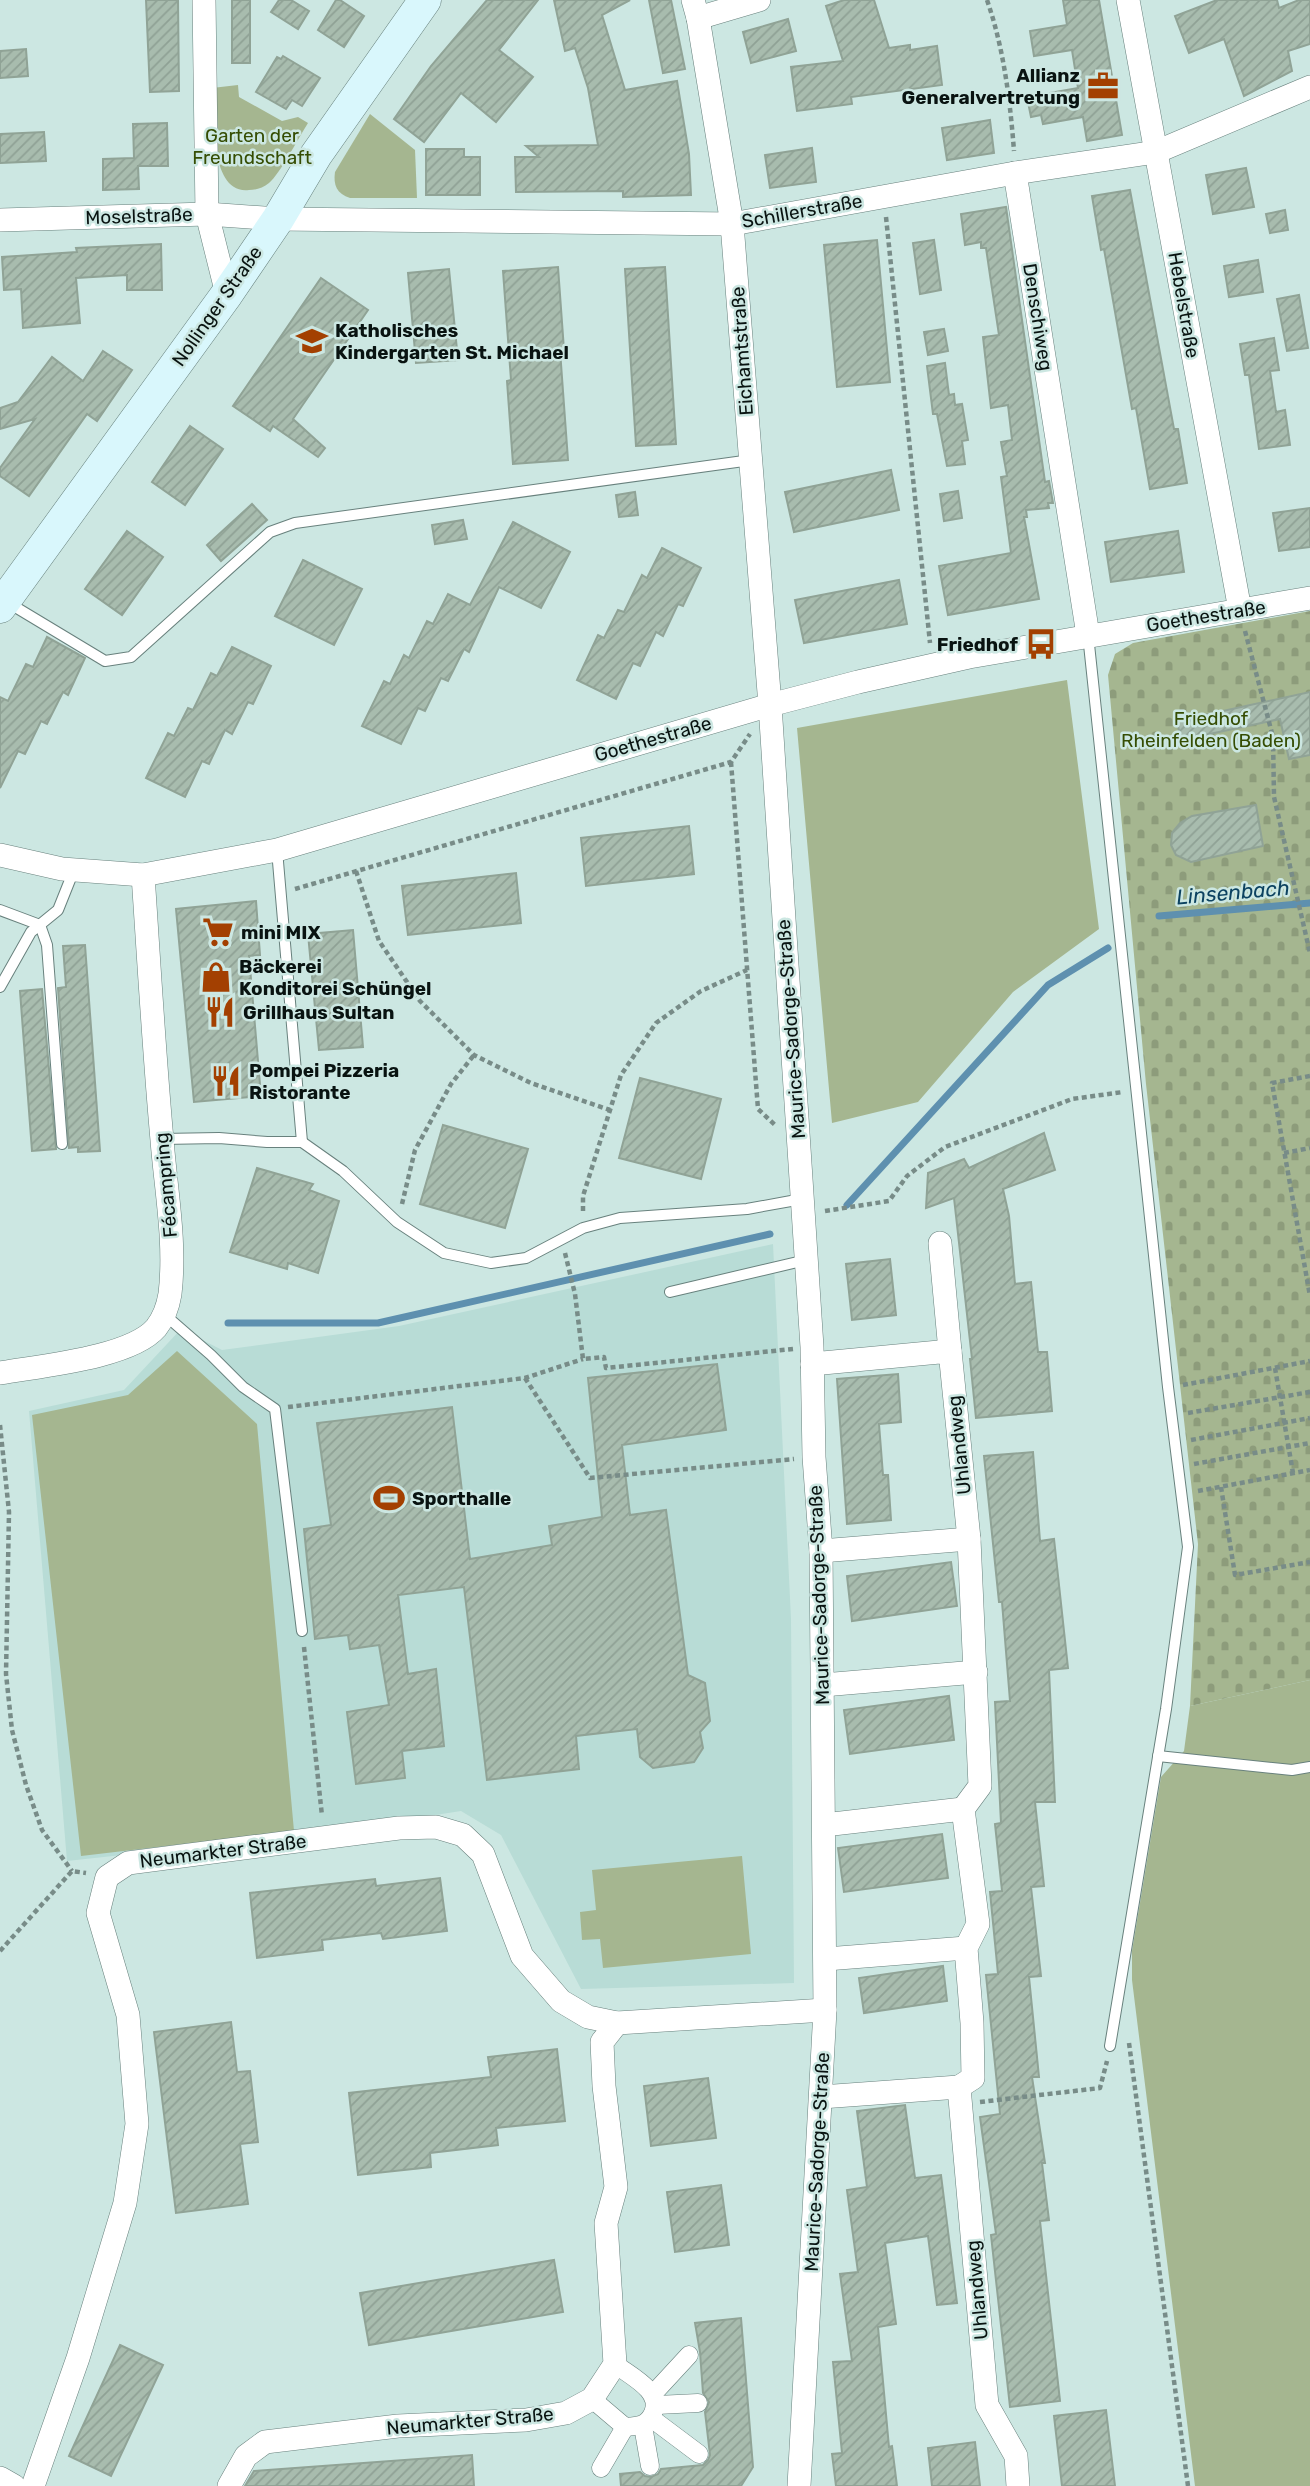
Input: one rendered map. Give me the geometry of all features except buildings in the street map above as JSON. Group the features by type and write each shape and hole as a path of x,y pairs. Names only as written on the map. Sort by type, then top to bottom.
{"main road":[{"name":"Nollinger Straße","path":"2,604 227,294 278,219 316,155 425,0"}],"street":[{"path":"204,0 206,214 227,294"},
{"path":"696,9 759,0"},
{"name":"Hebelstraße","path":"1128,0 1240,610"},
{"name":"Eichamtstraße","path":"696,9 732,224 770,705"},
{"name":"Schillerstraße","path":"278,219 732,224 1015,173 1156,152 1310,88"},
{"name":"Denschiweg","path":"1015,173 1088,635"},
{"name":"Moselstraße","path":"0,220 206,214 278,219"},
{"name":"Goethestraße","path":"0,855 74,870 143,875 277,850 770,705 933,665 1088,635 1310,598"},
{"name":"Maurice-Sadorge-Straße","path":"770,705 812,1356 814,1457 821,1551 825,2010 799,2486"},
{"name":"Fécampring","path":"143,875 171,1229 170,1296 165,1315"},
{"name":"Uhlandweg","path":"940,1243 969,1539 976,1672 980,1786 963,1809"},
{"path":"0,1373 71,1361 131,1346 156,1329 165,1315"},
{"path":"812,1356 950,1351"},
{"path":"821,1551 969,1539"},
{"path":"823,1685 976,1672"},
{"path":"821,2097 960,2096 973,2078 966,1948 978,1924 963,1809 824,1825"},
{"name":"Neumarkter Straße","path":"107,1877 128,1863 436,1827 463,1835 483,1854 522,1956 561,2001 588,2017 617,2022 825,2010"},
{"path":"33,2486 78,2358 125,2203 137,2124 128,2015 98,1913 107,1877"},
{"path":"826,1959 966,1948"},
{"path":"617,2022 602,2042 604,2086 616,2187 606,2223 615,2364 646,2414 699,2454"},
{"name":"Uhlandweg","path":"960,2096 987,2405 1016,2456 1018,2486"},
{"path":"601,2468 646,2414 689,2355"},
{"path":"615,2364 592,2399 646,2414 698,2403"},
{"name":"Neumarkter Straße","path":"229,2486 246,2456 265,2442 398,2426 526,2420 566,2413 592,2399"},
{"path":"646,2414 650,2466"},
{"path":"0,2479 14,2486"}],"lane":[{"path":"2,604 105,661 131,657 270,532 295,523 751,460"},
{"path":"1088,635 1168,1387 1188,1547 1158,1756 1110,2046"},
{"path":"277,850 302,1142"},
{"path":"0,987 31,932 58,910 74,870"},
{"path":"0,910 40,925"},
{"path":"40,925 47,945 62,1144"},
{"path":"162,1139 219,1138 302,1142 343,1171 397,1222 444,1254 491,1263 526,1258 583,1228 620,1218 803,1207"},
{"path":"670,1292 806,1260"},
{"path":"165,1315 243,1387 275,1409 302,1631"},
{"path":"1158,1756 1292,1770 1310,1767"}],"path":[{"path":"987,0 994,19 1009,90 1015,173"},
{"path":"884,197 933,665"},
{"path":"1240,610 1273,737 1275,797 1298,897 1308,928 1310,953"},
{"path":"770,705 731,762 758,1109 799,1147"},
{"path":"280,893 731,762"},
{"path":"356,871 379,941 420,1001 474,1055 531,1083 610,1110"},
{"path":"583,1228 583,1196 621,1075 656,1023 701,991 747,970"},
{"path":"397,1222 415,1150 451,1084 474,1055"},
{"path":"1310,1076 1272,1083 1310,1296"},
{"path":"803,1207 889,1201 907,1176 944,1147 1072,1099 1138,1090"},
{"path":"1284,1153 1310,1149"},
{"path":"568,1264 575,1293 583,1359"},
{"path":"275,1409 525,1378 583,1359 604,1357 606,1368 812,1356"},
{"path":"1168,1387 1310,1362"},
{"path":"1275,1368 1293,1473"},
{"path":"525,1378 590,1478 814,1457"},
{"path":"1187,1413 1310,1392"},
{"path":"1191,1440 1310,1418"},
{"path":"0,1425 9,1512 6,1674 12,1730 26,1785 42,1830 72,1871 107,1877"},
{"path":"1194,1464 1310,1443"},
{"path":"1198,1491 1310,1470"},
{"path":"1221,1487 1235,1575 1310,1562"},
{"path":"302,1631 324,1838"},
{"path":"0,1951 72,1871"},
{"path":"1129,2041 1188,2486"},
{"path":"960,2096 1100,2088 1110,2046"}],"shaded area":[{"path":"773,1244 791,1619 794,1983 581,1989 501,1835 461,1811 307,1835 67,1861 29,1411 124,1390 181,1329 222,1350 399,1326"}],"green space":[{"name":"Garten der Freundschaft","path":"238,85 239,97 282,121 298,117 308,123 284,164 269,183 254,190 236,188 227,180 216,151 212,88"},
{"name":"Garten der Freundschaft","path":"370,114 415,150 417,198 350,198 337,188 335,172"},
{"name":"Friedhof Rheinfelden (Baden)","path":"1310,611 1310,1680 1190,1706 1198,1544 1146,1084 1108,675 1115,654 1133,643"},
{"path":"1067,680 1099,929 1013,992 918,1102 832,1123 797,728"},
{"path":"177,1351 257,1424 294,1831 81,1856 32,1415 128,1395"},
{"path":"1310,1680 1310,2486 1195,2486 1132,1980 1132,1951 1161,1777 1184,1751 1190,1706"},
{"path":"742,1856 751,1954 603,1968 600,1939 582,1940 580,1912 596,1910 592,1870"}],"waterway":[{"name":"Linsenbach","path":"1159,916 1310,903"},
{"path":"847,1205 1048,985 1108,948"},
{"path":"228,1323 378,1323 770,1234"}],"place":[{"name":"Allianz Generalvertretung","path":"1103,86"},
{"name":"Katholisches Kindergarten St. Michael","path":"312,341"},
{"name":"Friedhof","path":"1041,644"},
{"name":"mini MIX","path":"218,932"},
{"name":"Bäckerei Konditorei Schüngel","path":"216,977"},
{"name":"Grillhaus Sultan","path":"220,1012"},
{"name":"Pompei Pizzeria Ristorante","path":"226,1081"},
{"name":"Sporthalle","path":"389,1498"}]}
